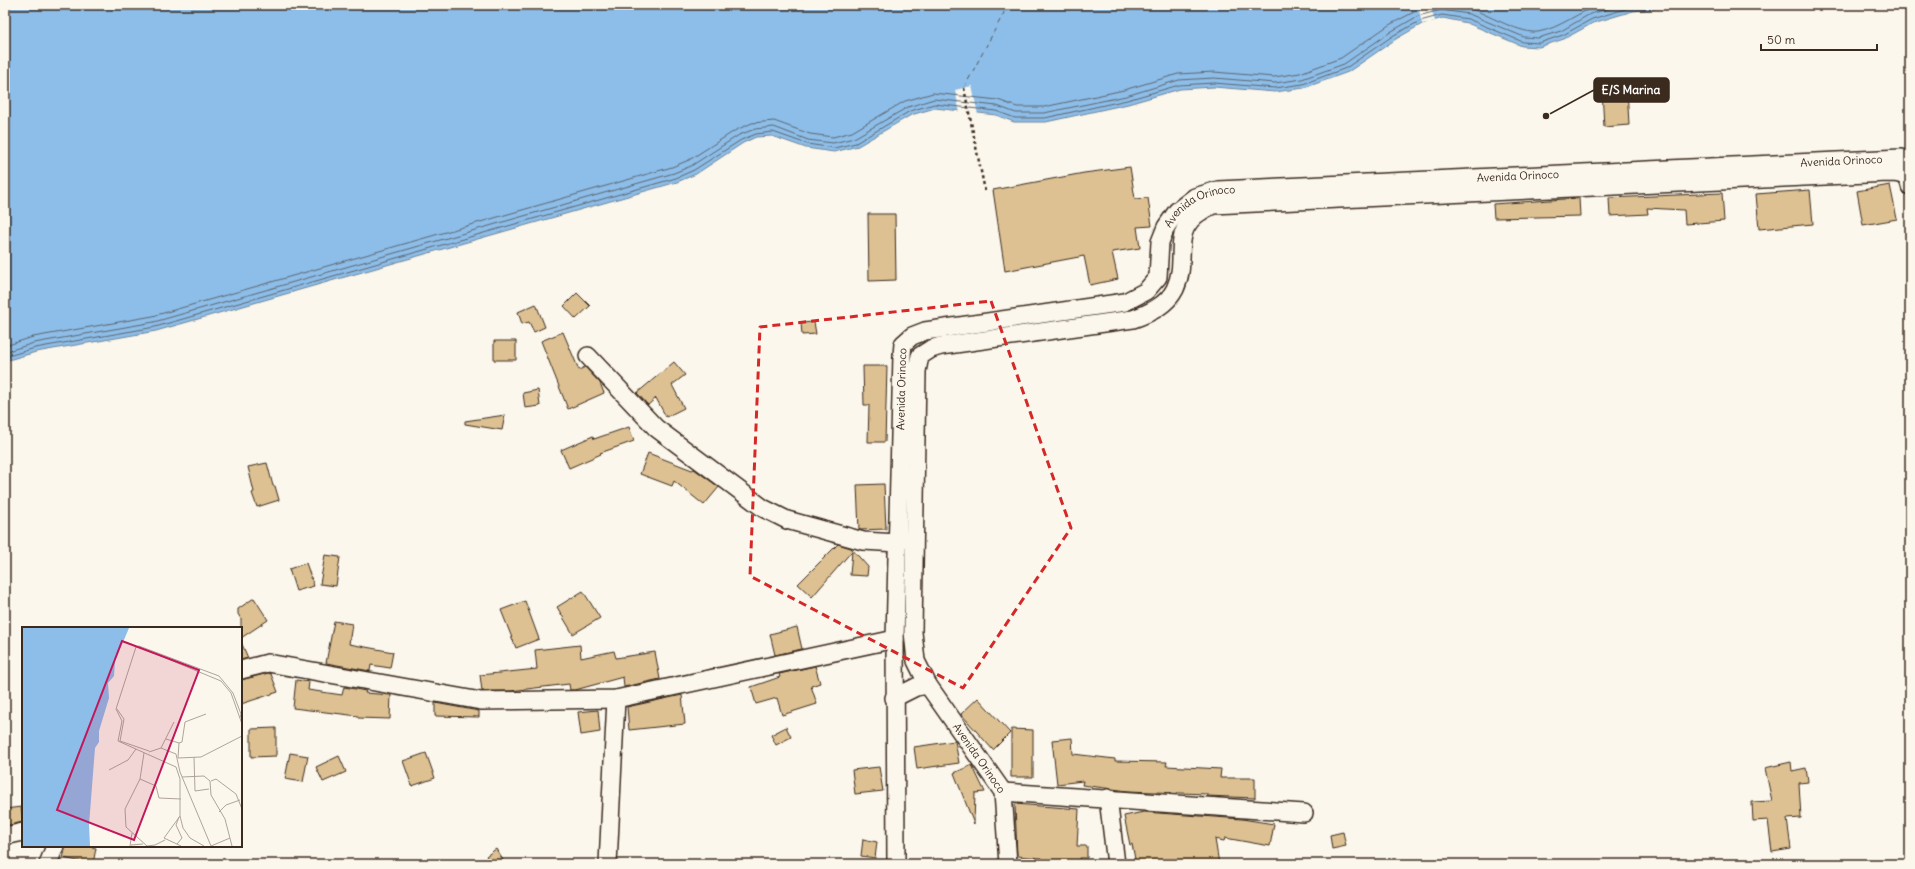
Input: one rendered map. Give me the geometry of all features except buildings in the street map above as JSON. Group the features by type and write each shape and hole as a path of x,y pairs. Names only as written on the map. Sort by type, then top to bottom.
{"street":[{"name":"Avenida Orinoco","path":"896,864 894,698 902,355 904,344 912,336 925,331 1125,302 1146,291 1158,277 1160,242 1166,227 1176,210 1195,197 1218,190 1901,158 1910,162"},
{"name":"Avenida Orinoco","path":"1008,864 1003,792 928,685 916,661 913,632 917,371 920,356 931,349 941,346 1133,319 1152,312 1164,302 1175,289 1179,272 1180,246 1183,234 1190,220 1200,211 1213,205 1888,173 1898,173 1906,177 1910,182 1910,186"},
{"path":"588,356 656,428 763,508 787,520 863,541 898,543"},
{"path":"242,670 268,663 481,702 616,699 895,639"},
{"path":"894,698 916,687 928,685"},
{"path":"608,864 616,699"},
{"path":"1003,792 1108,798 1304,813"},
{"path":"1108,798 1116,864"},
{"path":"5,836 22,832"},
{"path":"48,864 55,847"}],"path":[{"path":"964,88 985,191"}],"highlighted area":[{"path":"991,301 1071,528 963,688 750,576 760,327"}],"water":[{"path":"5,5 1689,5 1633,11 1593,23 1564,39 1539,47 1522,46 1467,23 1443,18 1422,24 1396,39 1348,72 1304,88 1275,92 1214,87 1180,89 1128,104 1046,122 1014,122 996,115 935,108 911,115 858,146 834,152 806,148 772,136 756,137 743,143 696,174 677,182 156,331 36,352 5,361"}],"pier":[{"path":"1418,5 1430,5 1435,21 1422,24"},
{"path":"972,86 978,115 960,113 955,90"}],"ferry route":[{"path":"964,88 1008,5"}],"place":[{"name":"E/S Marina","path":"1546,116"}]}
